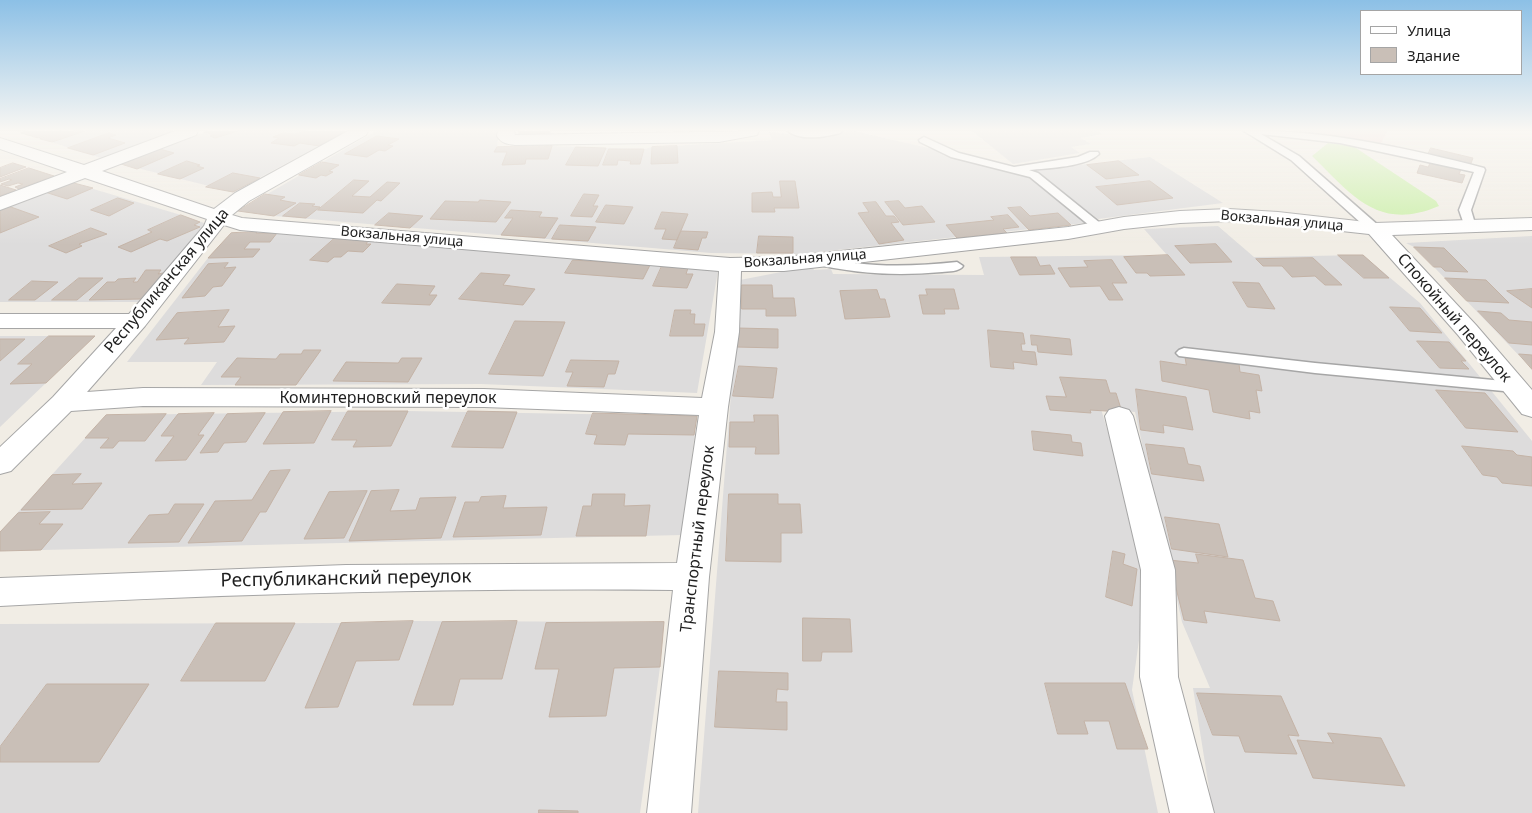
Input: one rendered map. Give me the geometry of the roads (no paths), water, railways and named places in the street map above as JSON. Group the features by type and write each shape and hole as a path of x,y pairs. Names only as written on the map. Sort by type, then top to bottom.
{"street":[{"name":"Вокзальная улица","path":"79,169 219,215 240,224 730,265 784,264 1068,233 1099,227 1180,217 1229,215 1278,218 1375,229 1532,224"},
{"path":"0,204 90,169"},
{"name":"Республиканская улица","path":"0,464 62,403 136,321 214,228 219,215 242,197 292,169"},
{"name":"Спокойный переулок","path":"1375,229 1467,330 1532,408"},
{"name":"Транспортный переулок","path":"668,813 692,577 714,407 727,332 730,265"},
{"path":"0,321 136,321"},
{"name":"Коминтерновский переулок","path":"62,403 143,397 484,398 714,407"},
{"path":"1118,416 1158,570 1159,677 1192,813"},
{"name":"Республиканский переулок","path":"0,592 157,583 554,575 692,577"}],"lane":[{"path":"1015,169 1034,175 1099,227"},
{"path":"1307,169 1375,229"},
{"path":"1470,227 1465,210 1480,170 1475,169"},
{"path":"816,260 844,268 871,271 926,270 957,266"},
{"path":"1184,353 1514,387"}]}
